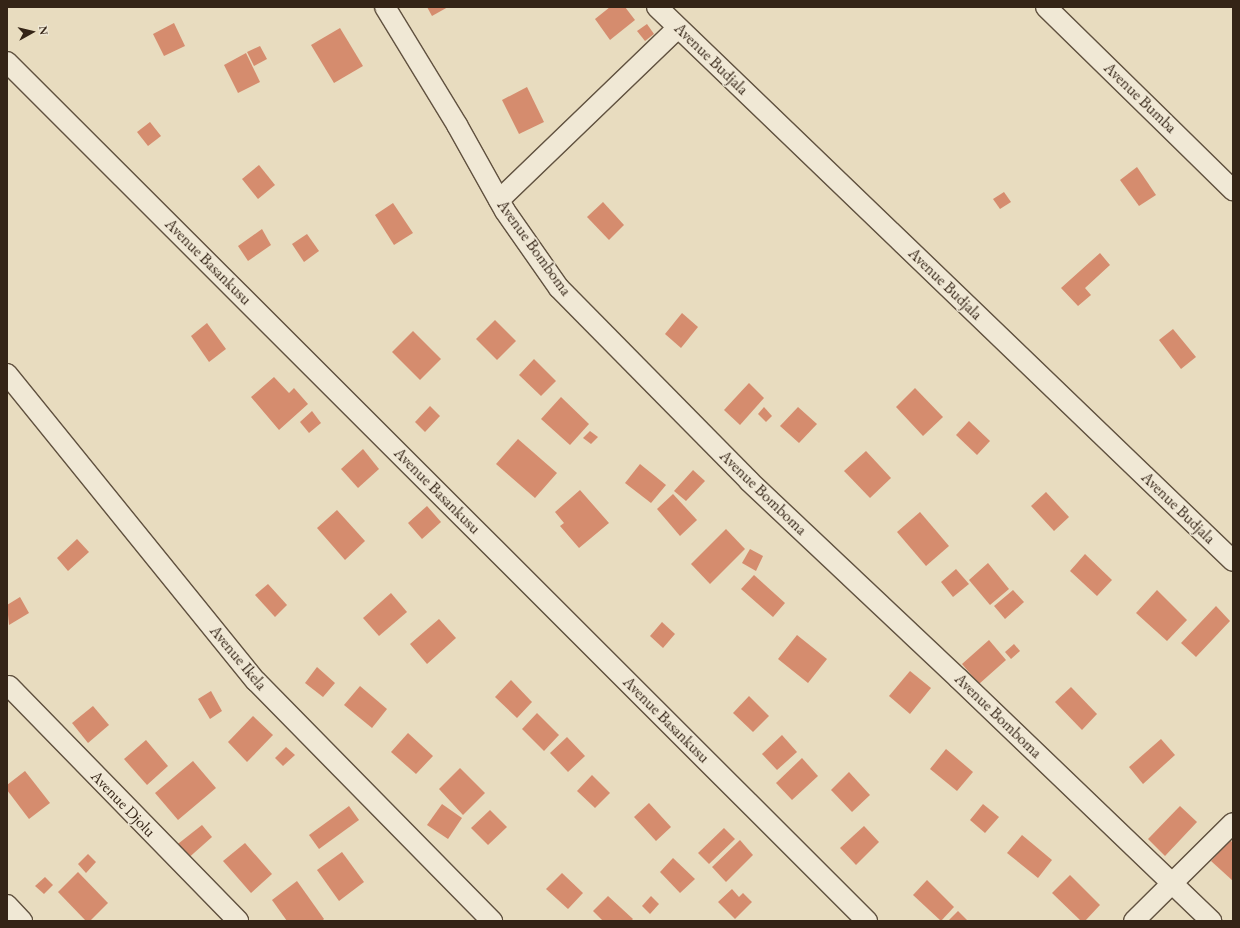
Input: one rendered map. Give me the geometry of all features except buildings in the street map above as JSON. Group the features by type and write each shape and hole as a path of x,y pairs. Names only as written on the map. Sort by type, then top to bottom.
{"street":[{"name":"Avenue Bomboma","path":"385,7 499,200 559,288 749,481 958,678 1211,921"},
{"name":"Avenue Budjala","path":"657,7 1233,561"},
{"name":"Avenue Bumba","path":"1046,7 1233,190"},
{"path":"499,200 678,28"},
{"name":"Avenue Basankusu","path":"7,62 867,921"},
{"name":"Avenue Ikela","path":"7,374 256,681 492,921"},
{"name":"Avenue Djolu","path":"9,686 238,921"},
{"path":"1134,921 1172,885 1233,822"},
{"path":"7,905 22,921"}]}
